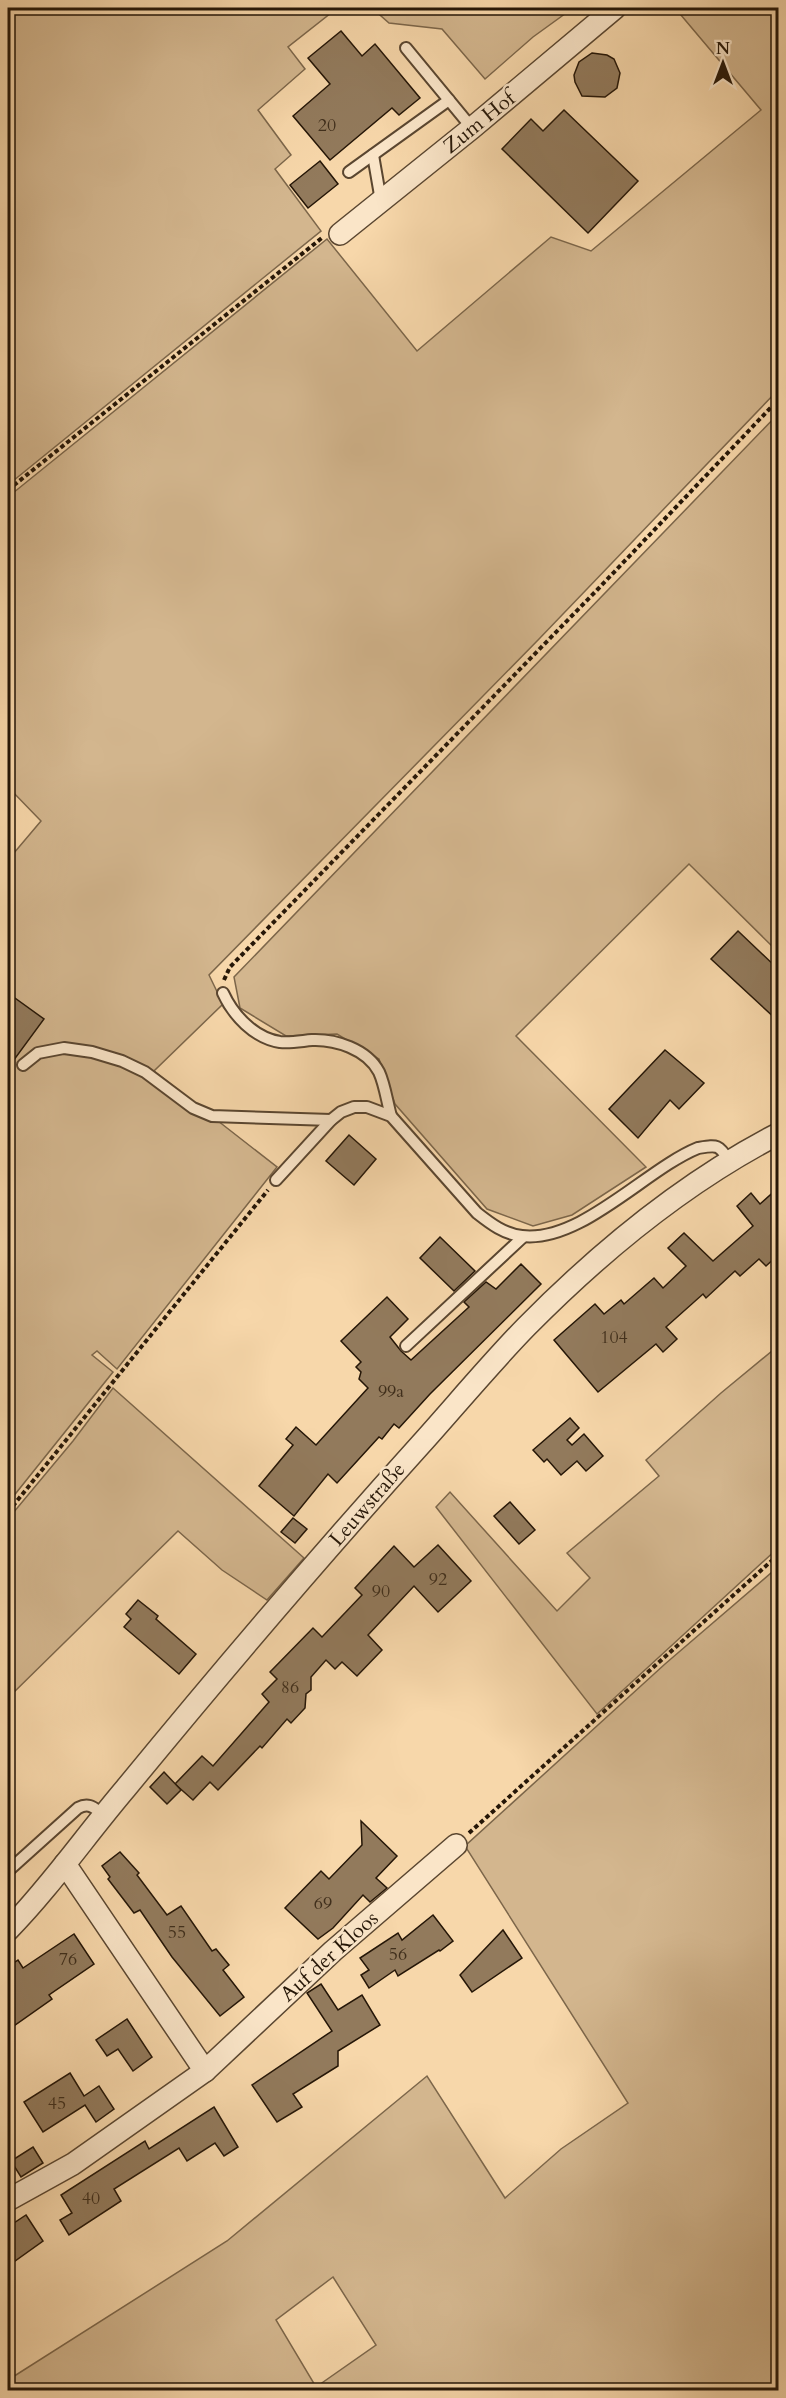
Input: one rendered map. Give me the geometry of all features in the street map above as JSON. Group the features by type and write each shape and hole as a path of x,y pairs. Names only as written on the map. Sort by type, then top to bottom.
{"street":[{"name":"Zum Hof","path":"340,234 472,128 615,8"},
{"name":"Leuwstraße","path":"8,1930 305,1575 526,1327 590,1267 653,1215 729,1161 778,1134"},
{"name":"Auf der Kloos","path":"8,2200 73,2164 206,2071 333,1951 456,1845"},
{"path":"65,1864 206,2071"}],"lane":[{"path":"406,48 472,128"},
{"path":"349,172 449,100"},
{"path":"372,155 381,201"},
{"path":"223,993 229,1006 238,1017 266,1037 290,1043 311,1040 337,1042 367,1058 379,1073 391,1116 477,1213 494,1226 523,1237 544,1235 576,1223 698,1148 716,1146 722,1148 729,1161"},
{"path":"23,1065 38,1053 64,1048 92,1052 122,1061 145,1072 193,1108 212,1116 237,1119 331,1120"},
{"path":"276,1180 341,1112 354,1107 367,1107 391,1116"},
{"path":"406,1346 523,1237"},
{"path":"8,1871 84,1804 90,1805 103,1814"}],"path":[{"path":"8,490 318,241 333,231 340,234"},
{"path":"223,993 224,980 230,967 598,589 778,400"},
{"path":"8,1512 276,1180"},
{"path":"456,1845 778,1554"},
{"path":"774,2391 778,2388"}],"shaded area":[{"path":"8,8 336,9 288,47 305,69 258,110 291,155 275,169 321,231 8,485"},
{"path":"372,8 573,8 533,37 485,79 442,29 389,23"},
{"path":"675,8 778,8 778,390 539,639 209,975 223,1004 154,1071 277,1167 117,1369 97,1351 92,1355 113,1372 8,1503 8,860 41,821 8,787 8,497 327,239 417,351 551,237 591,251 761,110"},
{"path":"778,414 778,952 689,864 516,1036 646,1167 572,1215 533,1226 487,1209 395,1104 379,1059 337,1034 286,1036 240,1008 234,977"},
{"path":"778,1346 778,1548 597,1714 436,1507 450,1492 557,1611 590,1578 567,1553 659,1476 646,1460"},
{"path":"113,1388 304,1558 267,1600 222,1570 178,1531 8,1698 8,1519 73,1441"},
{"path":"778,1567 778,2383 766,2390 8,2390 8,2380 227,2241 427,2076 505,2198 561,2149 628,2103 465,1846 665,1664","holes":["333,2277 376,2345 316,2387 276,2320"]}],"building":[{"path":"341,31 362,56 375,44 420,98 399,115 392,108 330,160 293,116 330,84 308,58"},
{"path":"592,53 607,55 614,59 620,73 617,88 605,97 582,96 575,82 574,75 579,62"},
{"path":"564,110 638,181 588,233 502,149 531,119 543,131"},
{"path":"320,161 338,184 308,208 290,185"},
{"path":"738,931 778,969 778,1021 711,959"},
{"path":"8,993 44,1019 8,1068"},
{"path":"665,1050 704,1083 679,1109 670,1100 638,1138 609,1109"},
{"path":"349,1135 376,1159 354,1185 326,1161"},
{"path":"778,1188 778,1255 766,1266 759,1259 740,1276 735,1271 706,1298 703,1294 666,1327 677,1339 663,1352 656,1344 598,1392 554,1340 595,1304 604,1314 621,1300 624,1304 654,1278 663,1288 686,1266 668,1248 684,1233 713,1261 753,1226 737,1206 751,1193 760,1204"},
{"path":"440,1237 475,1271 454,1291 420,1258"},
{"path":"521,1264 541,1284 399,1428 394,1424 382,1439 379,1437 337,1483 328,1474 294,1516 259,1486 293,1445 286,1439 296,1427 316,1445 368,1388 359,1379 361,1372 356,1367 361,1362 341,1341 387,1297 408,1319 390,1337 411,1360 469,1307 464,1302 486,1282 496,1289"},
{"path":"570,1418 579,1428 567,1440 572,1445 584,1434 603,1456 586,1471 577,1461 561,1475 547,1459 544,1462 533,1450"},
{"path":"510,1502 535,1530 519,1544 494,1516"},
{"path":"293,1518 307,1529 295,1543 281,1532"},
{"path":"438,1545 471,1581 438,1612 414,1586 368,1635 382,1650 357,1676 342,1662 335,1669 326,1660 311,1677 311,1690 306,1694 305,1708 291,1723 287,1719 262,1748 260,1746 218,1790 210,1782 193,1800 175,1784 202,1756 213,1766 269,1702 262,1694 277,1679 270,1672 313,1628 322,1637 362,1595 355,1588 394,1546 414,1567"},
{"path":"138,1600 158,1616 156,1619 196,1654 179,1674 124,1627 131,1619 126,1614"},
{"path":"164,1772 181,1790 167,1804 150,1787"},
{"path":"361,1821 397,1856 376,1878 387,1888 370,1902 363,1895 333,1928 318,1939 285,1908 321,1871 329,1879 362,1845"},
{"path":"120,1852 139,1873 137,1875 167,1915 181,1906 212,1951 216,1949 229,1965 223,1970 244,1997 220,2016 172,1957 140,1910 134,1913 108,1879 110,1877 102,1866"},
{"path":"433,1915 453,1941 398,1976 395,1970 369,1988 361,1975 369,1970 360,1958 398,1933 402,1940"},
{"path":"503,1930 522,1958 472,1992 460,1975"},
{"path":"74,1934 94,1964 49,1995 52,1999 8,2030 8,1967 18,1960 23,1968"},
{"path":"321,1984 338,2010 362,1995 380,2025 338,2051 338,2066 293,2094 302,2107 277,2122 252,2085 332,2031 307,1993"},
{"path":"127,2019 152,2057 133,2071 118,2049 107,2056 96,2040"},
{"path":"70,2073 84,2096 99,2086 114,2109 96,2122 85,2105 43,2132 24,2102"},
{"path":"214,2107 238,2147 224,2156 215,2143 187,2161 179,2148 114,2189 121,2201 69,2235 60,2220 72,2213 61,2195 145,2141 149,2149"},
{"path":"33,2147 43,2163 21,2177 11,2161"},
{"path":"26,2215 43,2241 8,2266 8,2227"}]}
